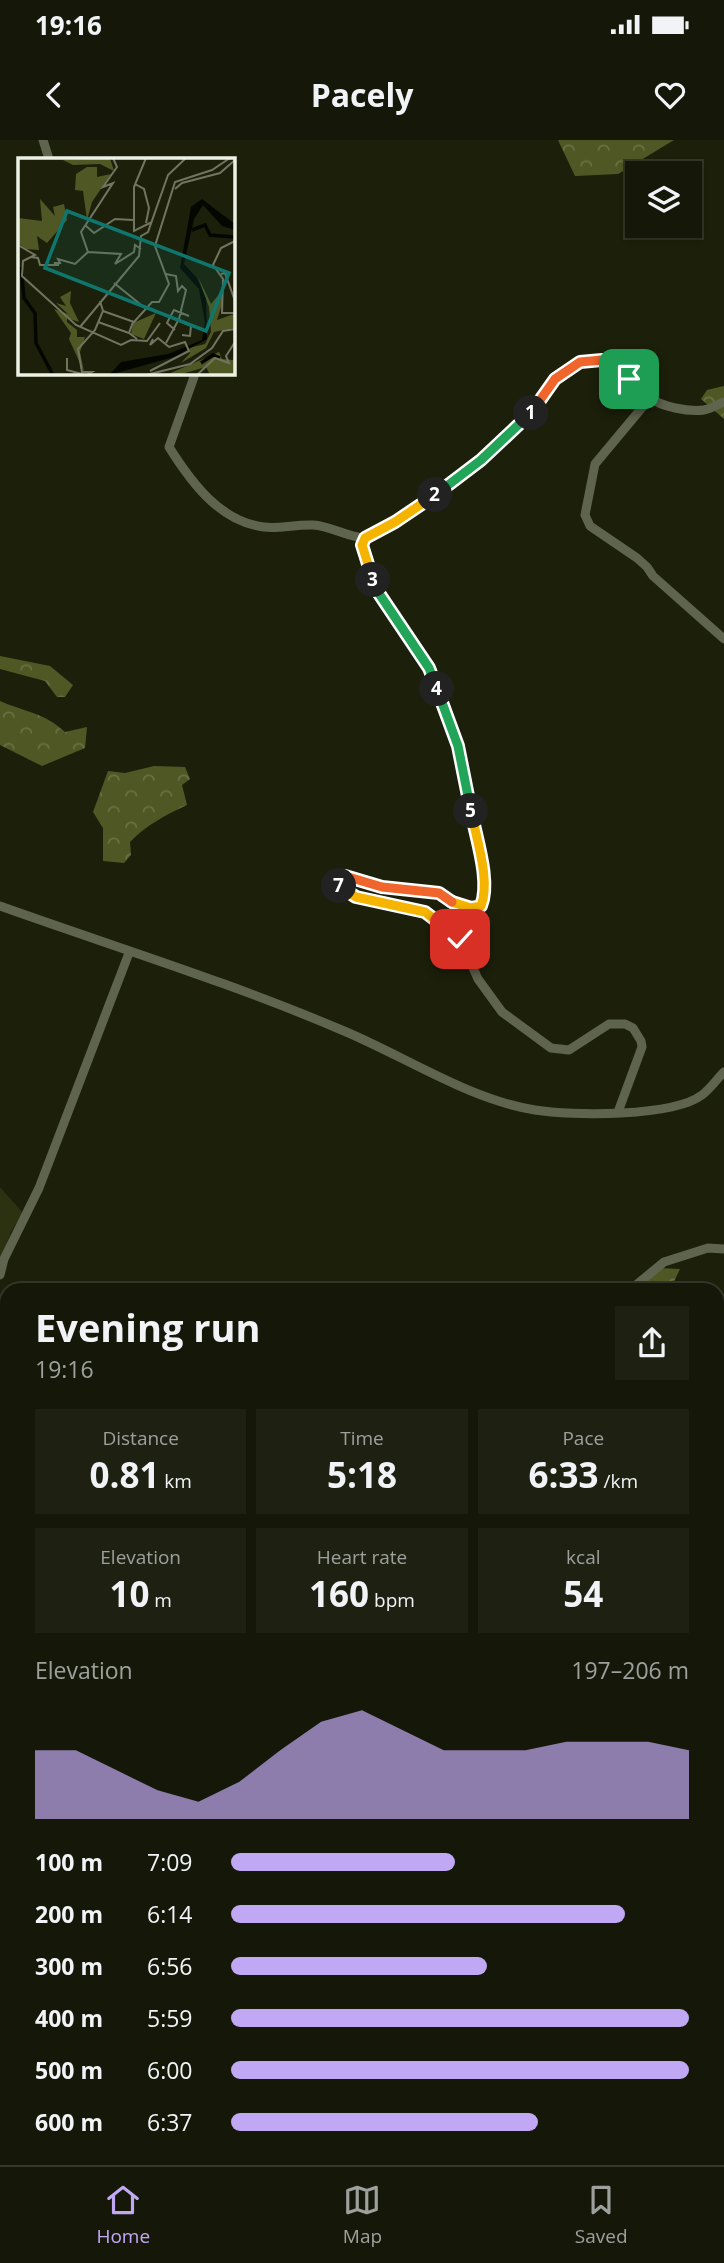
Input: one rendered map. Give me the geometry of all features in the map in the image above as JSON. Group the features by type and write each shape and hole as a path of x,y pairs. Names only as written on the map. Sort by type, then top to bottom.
{"street":[{"path":"43,140 49,158"},
{"path":"193,374 169,447 189,479 204,496 244,523 266,527 315,525 365,538 416,508 481,460 527,419 555,379 580,362 602,360 650,398 668,406 706,410 724,402"},
{"path":"650,398 595,464 584,515 590,526 637,558 653,576 724,639"},
{"path":"365,538 362,545 376,589 429,668 458,746 484,878 485,896 481,906 471,908 439,893 382,887 345,876 336,884 356,897 425,912 460,939 478,979 502,1012 551,1048 569,1050 609,1024 625,1024 633,1028 642,1047 618,1112"},
{"path":"0,906 344,1031 495,1102 562,1114 593,1115 618,1112 685,1103 701,1095 724,1072"},
{"path":"0,1275 4,1259 39,1188 129,953"},
{"path":"638,1283 664,1262 708,1248 724,1248"}],"shaded area":[{"path":"0,1187 23,1213 11,1232 0,1262"}],"green space":[{"path":"558,140 674,140 639,161 625,161 625,170 618,174 575,176"},
{"path":"724,386 724,419 701,399 707,390"},
{"path":"0,656 50,666 73,685 65,697 57,697 45,681 0,669"},
{"path":"0,701 42,717 65,732 87,727 85,748 42,766 0,745"},
{"path":"154,766 185,767 190,779 182,785 187,805 136,836 130,842 131,855 124,863 103,861 103,828 93,812 108,771 125,773"},
{"path":"657,1268 680,1269 673,1283 639,1283"}],"route":[{"path":"460,939 425,912 356,897 336,884 345,876 382,887 439,893 471,908 481,906 485,896 484,878 458,746 429,668 376,589 362,545 365,538 395,522 481,460 527,419 555,379 580,362 602,360 629,379"}]}
